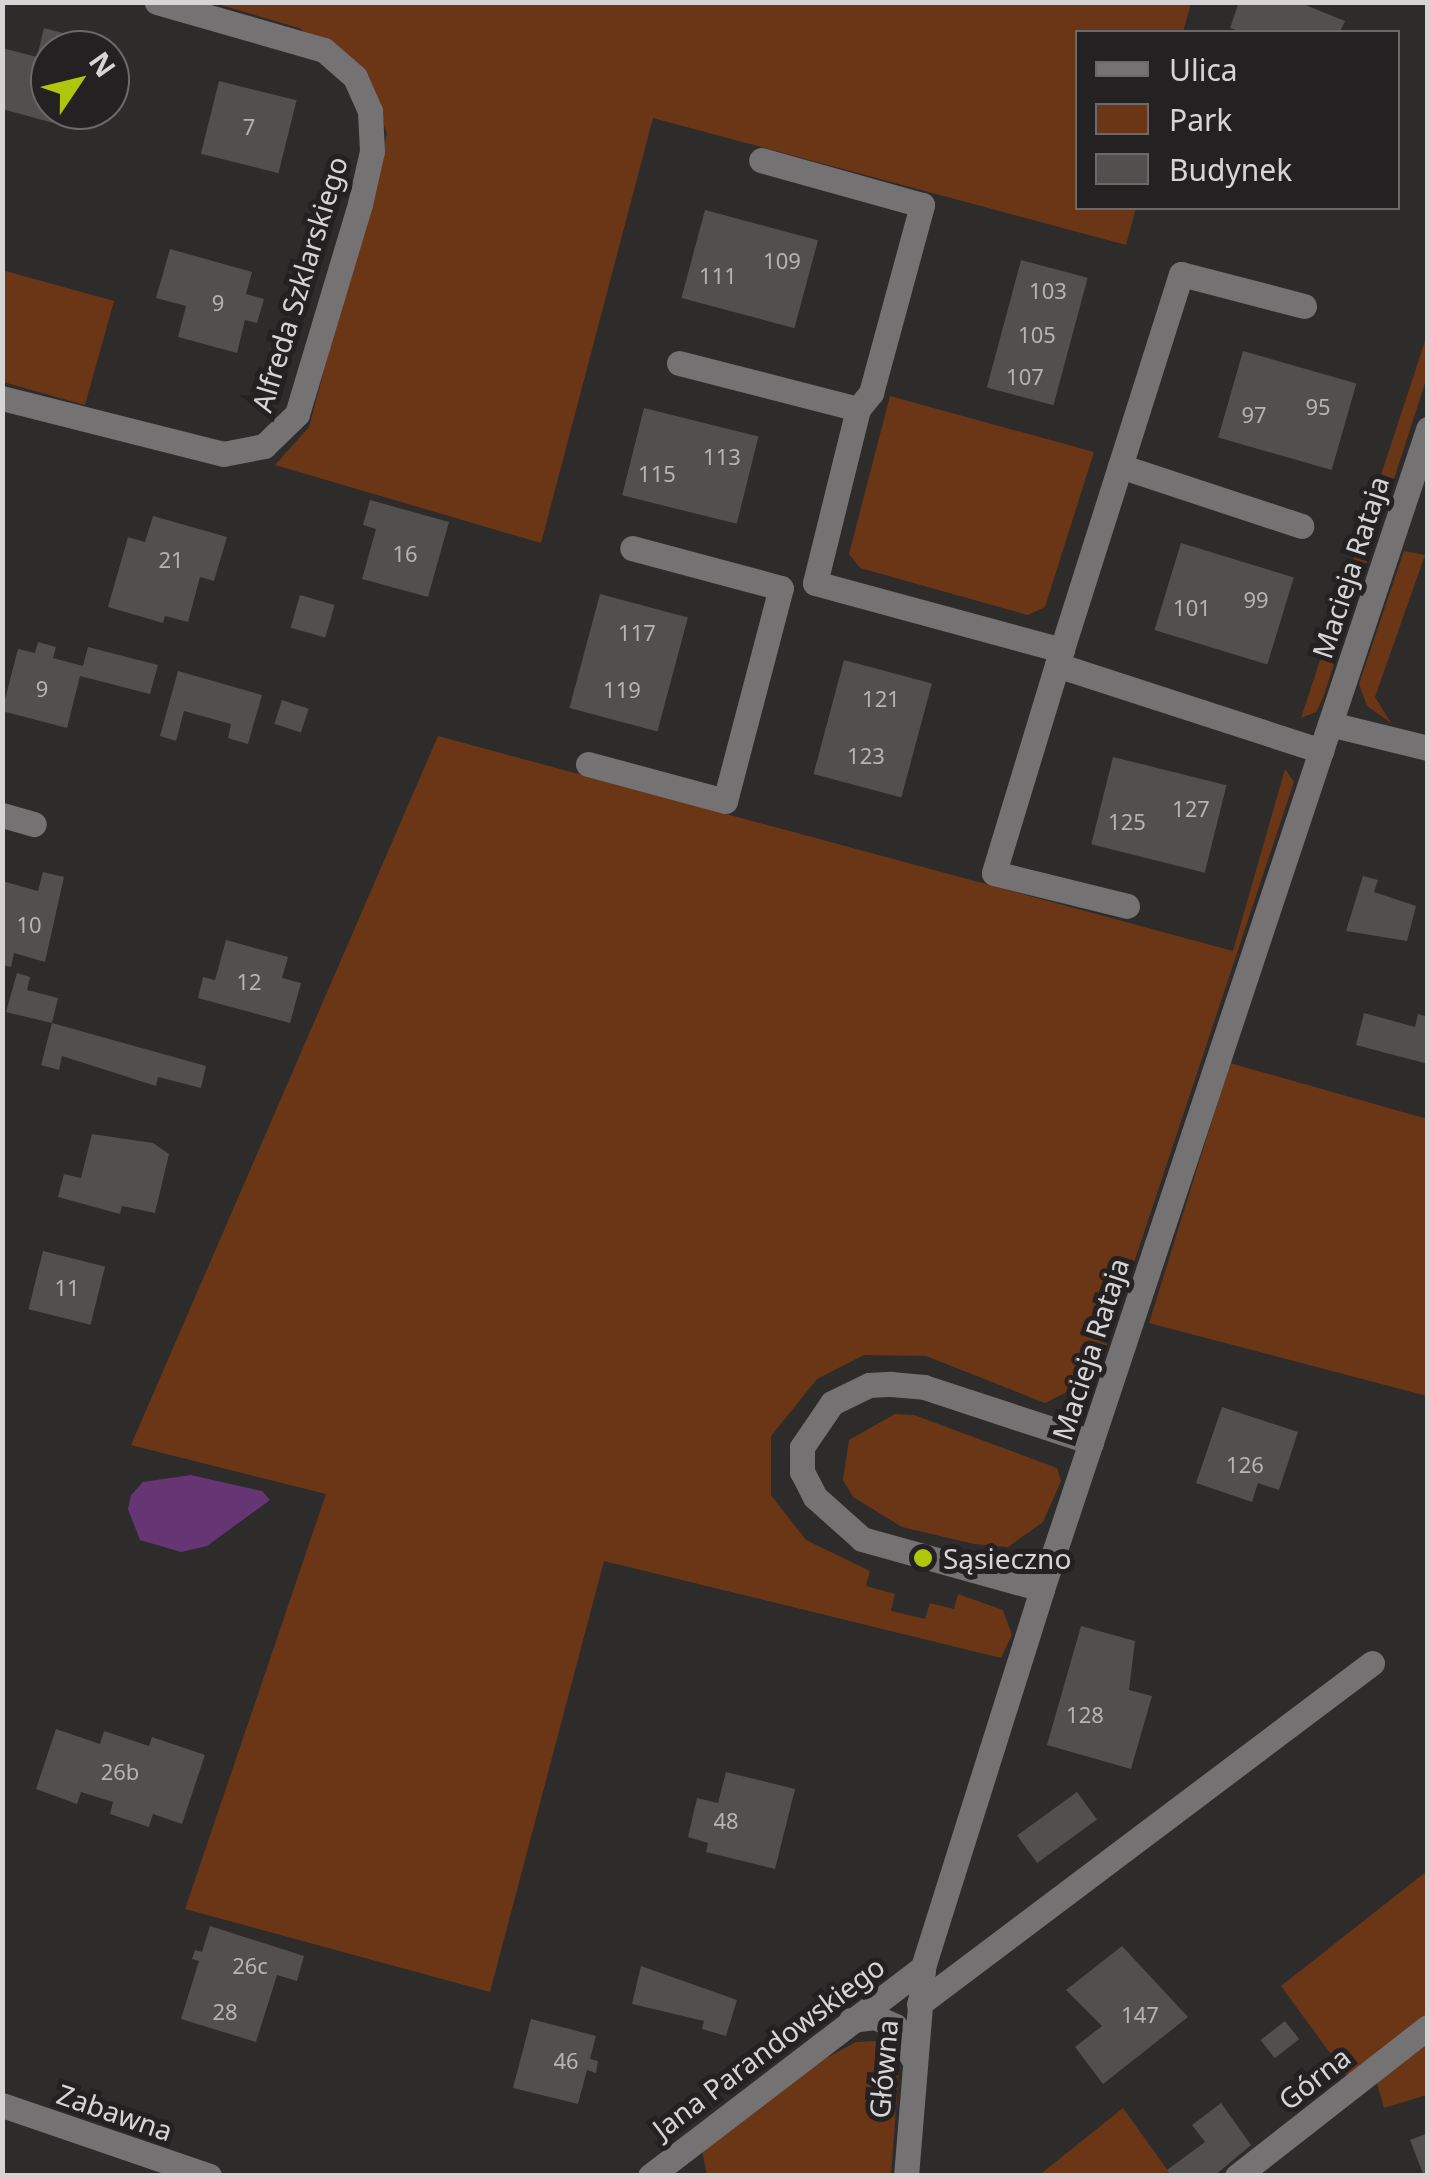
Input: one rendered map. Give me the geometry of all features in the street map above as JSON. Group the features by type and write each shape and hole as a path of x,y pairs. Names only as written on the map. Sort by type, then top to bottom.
{"street":[{"name":"Alfreda Szklarskiego","path":"2,398 223,454 264,446 297,414 360,204 372,151 370,111 354,77 324,50 158,2"},
{"path":"761,160 922,204 871,393 858,409 815,583"},
{"path":"1127,906 994,873 1181,274 1304,306"},
{"path":"679,363 858,409"},
{"name":"Macieja Rataja","path":"923,1968 1042,1588 1428,429"},
{"path":"1120,466 1301,526"},
{"path":"588,764 725,802 781,588 632,548"},
{"path":"778,602 815,583 1060,657 1321,751"},
{"path":"1330,724 1428,748"},
{"path":"2,816 34,824"},
{"path":"1042,1588 862,1539 815,1497 802,1472 802,1446 832,1403 869,1385 891,1384 924,1387 1091,1442"},
{"path":"919,2004 1372,1663"},
{"name":"Główna","path":"906,2176 923,1968"},
{"name":"Jana Parandowskiego","path":"650,2176 923,1968"},
{"path":"851,2020 875,2018 895,2026 913,2058"},
{"name":"Górna","path":"1236,2176 1428,2028"},
{"name":"Zabawna","path":"2,2105 208,2176"}],"green space":[{"path":"214,3 1191,3 1184,30 1075,30 1075,210 1135,210 1126,245 653,118 541,543 275,465 309,427 387,134 367,75 345,56 299,28"},
{"path":"2,270 114,301 85,405 3,382"},
{"path":"1427,335 1427,377 1323,698 1316,712 1301,718"},
{"path":"890,396 1094,452 1045,607 1028,615 860,568 849,554"},
{"path":"1404,551 1425,555 1375,697 1391,723 1367,706 1359,684"},
{"path":"438,736 1233,951 1285,769 1294,782 1096,1377 1045,1403 926,1356 864,1355 817,1379 771,1436 771,1495 806,1540 870,1571 866,1586 895,1594 891,1611 925,1619 930,1603 954,1609 958,1594 1003,1610 1012,1635 1001,1658 604,1561 490,1992 185,1909 326,1494 131,1445"},
{"path":"1230,1063 1427,1119 1427,1396 1149,1323"},
{"path":"895,1414 914,1415 1057,1468 1061,1481 1043,1522 1008,1547 974,1544 902,1527 853,1497 843,1480 849,1440"},
{"path":"1427,1871 1427,2016 1349,2079 1281,1986"},
{"path":"875,2041 899,2069 891,2175 707,2175 702,2151 806,2069 856,2042"},
{"path":"1427,2041 1427,2095 1384,2108 1377,2083"},
{"path":"1123,2108 1171,2175 1038,2176"}],"shaded area":[{"path":"191,1475 262,1491 270,1500 207,1546 181,1552 140,1540 128,1509 131,1495 143,1482"}],"building":[{"path":"1239,2 1298,2 1345,21 1341,30 1230,28"},
{"path":"2,48 30,55 30,117 2,109"},
{"path":"219,81 297,100 278,173 201,154"},
{"path":"705,210 818,240 794,328 681,298"},
{"path":"170,249 252,272 246,294 264,299 257,323 245,320 237,353 178,337 186,306 156,298"},
{"path":"1021,260 1088,278 1053,405 987,388"},
{"path":"1243,351 1356,384 1332,470 1218,438"},
{"path":"644,408 758,437 737,524 622,495"},
{"path":"370,500 449,522 428,597 362,579 376,529 363,525"},
{"path":"153,516 227,537 214,581 200,577 188,622 165,616 163,623 108,607 128,537 145,542"},
{"path":"1181,543 1294,577 1267,665 1154,630"},
{"path":"600,594 688,618 657,732 569,708"},
{"path":"300,595 335,605 325,638 291,628"},
{"path":"38,642 56,647 53,658 83,666 88,647 158,665 150,694 80,676 67,728 2,711 18,649 35,653"},
{"path":"844,660 932,684 901,798 813,774"},
{"path":"178,671 262,695 248,744 228,738 231,724 184,711 176,741 160,736"},
{"path":"282,700 309,709 301,732 274,724"},
{"path":"1113,757 1227,785 1205,873 1091,844"},
{"path":"43,872 64,877 45,962 14,953 11,967 2,965 2,881 38,891"},
{"path":"1363,876 1378,880 1374,892 1416,906 1407,941 1346,931"},
{"path":"226,940 288,957 282,978 301,983 290,1023 198,998 203,977 215,980"},
{"path":"17,973 30,977 27,990 58,998 52,1023 6,1012"},
{"path":"1364,1013 1415,1027 1418,1014 1428,1017 1428,1064 1356,1045"},
{"path":"52,1023 206,1066 201,1088 158,1077 156,1086 62,1056 59,1070 41,1065"},
{"path":"92,1134 153,1143 169,1154 155,1213 122,1206 120,1214 58,1197 64,1174 81,1178"},
{"path":"43,1251 105,1266 91,1325 28,1309"},
{"path":"1222,1407 1298,1432 1279,1490 1258,1483 1252,1502 1196,1483"},
{"path":"1081,1626 1135,1641 1129,1690 1152,1696 1131,1769 1047,1745"},
{"path":"56,1729 100,1744 104,1731 149,1746 152,1737 205,1755 182,1824 153,1814 149,1827 110,1814 113,1802 81,1792 77,1804 36,1789"},
{"path":"726,1772 795,1789 775,1869 706,1852 708,1843 688,1837 697,1798 718,1803"},
{"path":"1077,1792 1097,1820 1037,1863 1017,1835"},
{"path":"210,1926 304,1956 297,1981 277,1975 256,2042 181,2019 199,1961 192,1959 195,1950 202,1952"},
{"path":"1122,1946 1188,2017 1103,2084 1075,2047 1102,2026 1066,1990"},
{"path":"641,1966 737,2000 726,2036 702,2029 704,2021 632,2004"},
{"path":"531,2019 596,2036 590,2059 598,2061 596,2073 587,2070 578,2104 513,2088"},
{"path":"1285,2021 1299,2039 1275,2058 1261,2040"},
{"path":"1221,2103 1251,2145 1214,2176 1171,2176 1167,2170 1205,2142 1192,2125"},
{"path":"1428,2133 1428,2176 1424,2176 1410,2140"}],"place":[{"name":"Sąsieczno","path":"923,1558"}]}
